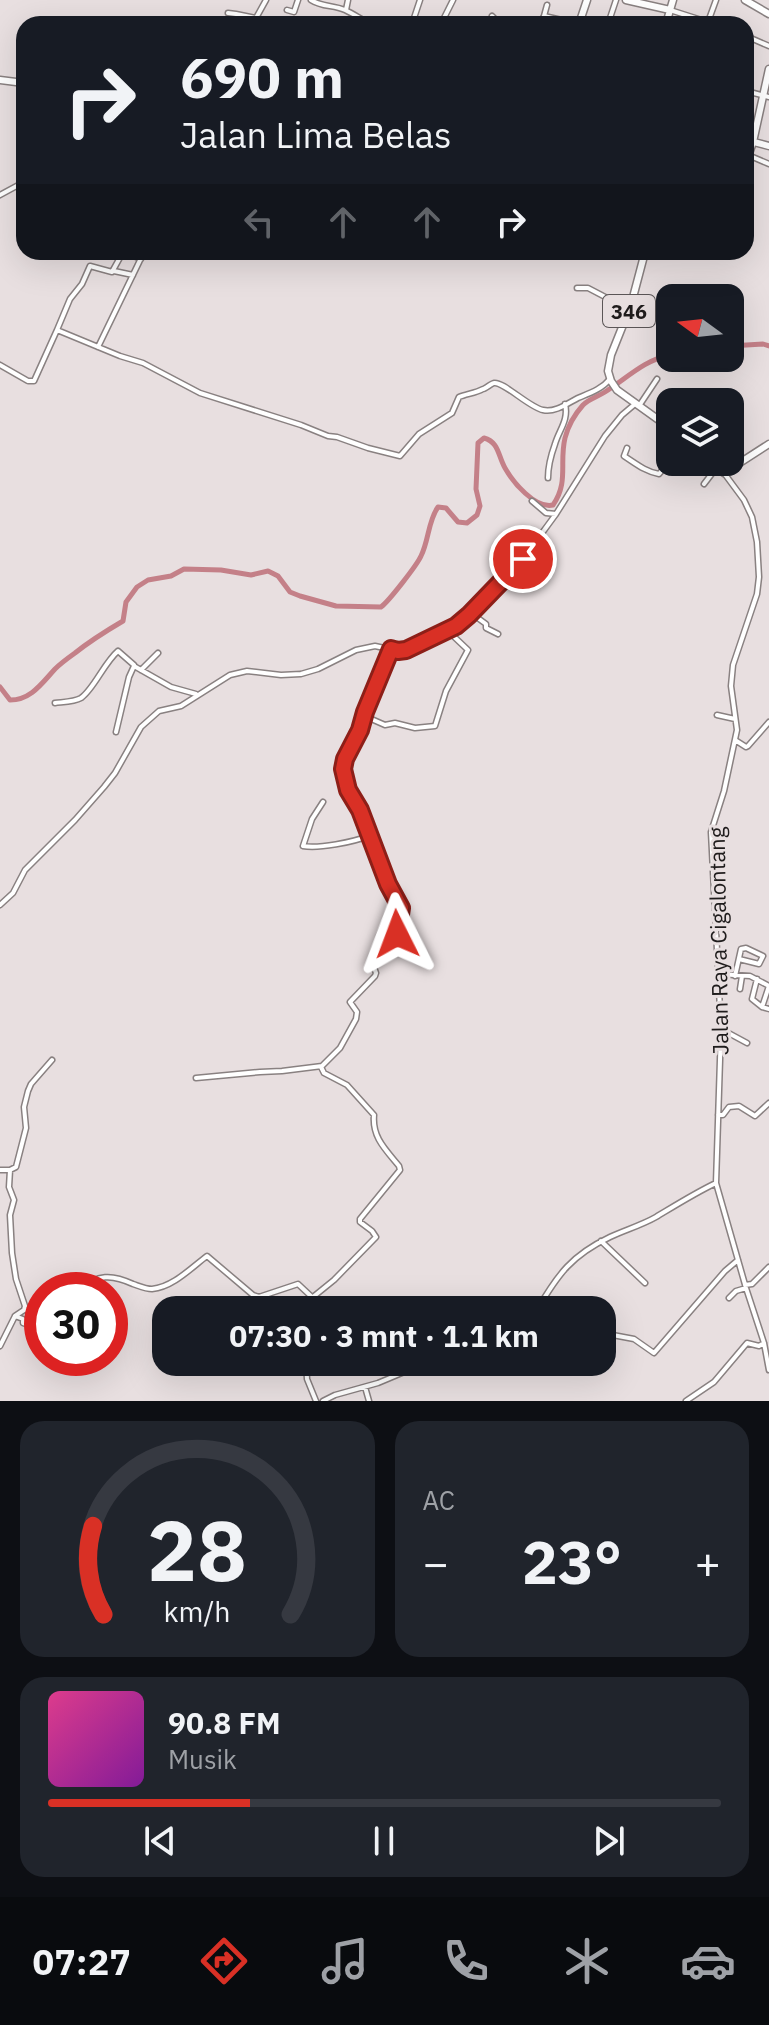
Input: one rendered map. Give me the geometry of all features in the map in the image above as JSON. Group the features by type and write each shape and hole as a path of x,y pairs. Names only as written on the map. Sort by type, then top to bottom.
{"main road":[{"path":"626,0 670,10"},
{"path":"668,16 673,0"},
{"path":"745,0 769,14"},
{"path":"754,128 766,96 769,69"},
{"name":"346","path":"643,260 631,305 608,368 610,380 617,390 656,418"},
{"path":"744,460 769,444"}],"street":[{"path":"287,10 294,12 298,0"},
{"path":"311,0 357,16"},
{"path":"346,10 348,0"},
{"path":"544,16 547,5"},
{"path":"670,10 689,16"},
{"path":"228,13 246,16"},
{"path":"114,271 119,260"},
{"path":"98,347 140,260"},
{"path":"0,365 28,381 34,381 70,299 82,284 90,266 133,275"},
{"path":"577,288 588,288 611,300 631,305"},
{"path":"57,330 143,363 209,396 399,456 419,434 452,413 459,397 493,383 501,384 541,410 557,408 604,386 610,380"},
{"path":"0,905 13,893 25,870 104,787 141,727 159,711 181,706 230,675 247,671 301,674 356,650 375,646 406,650 448,631 471,613 523,559 556,514 605,436 622,415 637,405 657,379"},
{"path":"548,478 553,447 565,419 565,404"},
{"path":"627,448 624,456 656,474"},
{"path":"704,484 708,476"},
{"name":"Jalan Raya Cigalontang","path":"726,476 752,517 758,564 757,594 732,674 735,740 711,832 721,1029 716,1183 764,1343 769,1370"},
{"path":"532,501 546,513 556,514"},
{"path":"471,613 498,634"},
{"path":"363,719 415,728 435,726 446,691 468,650 448,631"},
{"path":"196,1078 322,1066 334,1055 351,1030 357,1012 350,1002 375,976 372,962 377,955 390,950 401,908 389,887 360,810 348,790 343,769 391,649"},
{"path":"55,703 83,696 118,651 171,687 198,695"},
{"path":"116,732 133,667 139,668 158,653"},
{"path":"717,715 736,721"},
{"path":"735,740 747,747 769,722"},
{"path":"323,802 312,819 303,846 311,848 354,842 368,836"},
{"path":"735,976 741,949 763,956 759,964 739,959"},
{"path":"718,974 750,976 769,986 762,1007"},
{"path":"740,989 742,976"},
{"path":"757,979 752,999 769,1009"},
{"path":"721,1029 747,1043"},
{"path":"0,1170 16,1167 26,1128 24,1104 28,1091 52,1060"},
{"path":"314,1296 376,1237 360,1221 399,1172 399,1166 374,1133 374,1115 347,1085 324,1073 322,1066"},
{"path":"718,1115 723,1115 729,1107 739,1106 755,1116 769,1103"},
{"path":"0,1346 15,1316 24,1309 13,1266 10,1215 14,1200 10,1189 10,1170"},
{"path":"547,1296 573,1259 601,1241 654,1218 716,1183"},
{"path":"601,1241 645,1283"},
{"path":"128,1281 152,1289 181,1278 207,1256 257,1296"},
{"path":"616,1336 634,1339 654,1353 738,1260"},
{"path":"729,1298 752,1284 769,1267"},
{"path":"262,1296 296,1284 312,1296"},
{"path":"15,1316 23,1319 24,1324"},
{"path":"686,1401 714,1382 745,1344 749,1342 759,1346 764,1343"},
{"path":"307,1376 316,1401"},
{"path":"323,1401 395,1376"},
{"path":"365,1387 369,1401"}],"waterway":[{"path":"744,345 769,346"},
{"path":"0,687 10,700 30,694 65,661 123,621 126,602 137,587 148,580 171,576 184,569 251,575 268,571 278,576 290,592 300,596 336,606 381,607 418,561 438,507 446,508 458,522 467,523 477,515 480,506 476,489 478,443 484,438 493,443 519,487 539,503 553,505 561,488 565,438 580,409 656,359"}],"route":[{"path":"397,934 401,908 388,884 360,810 348,790 343,774 344,762 360,730 391,649 406,650 456,626 523,559"}]}
